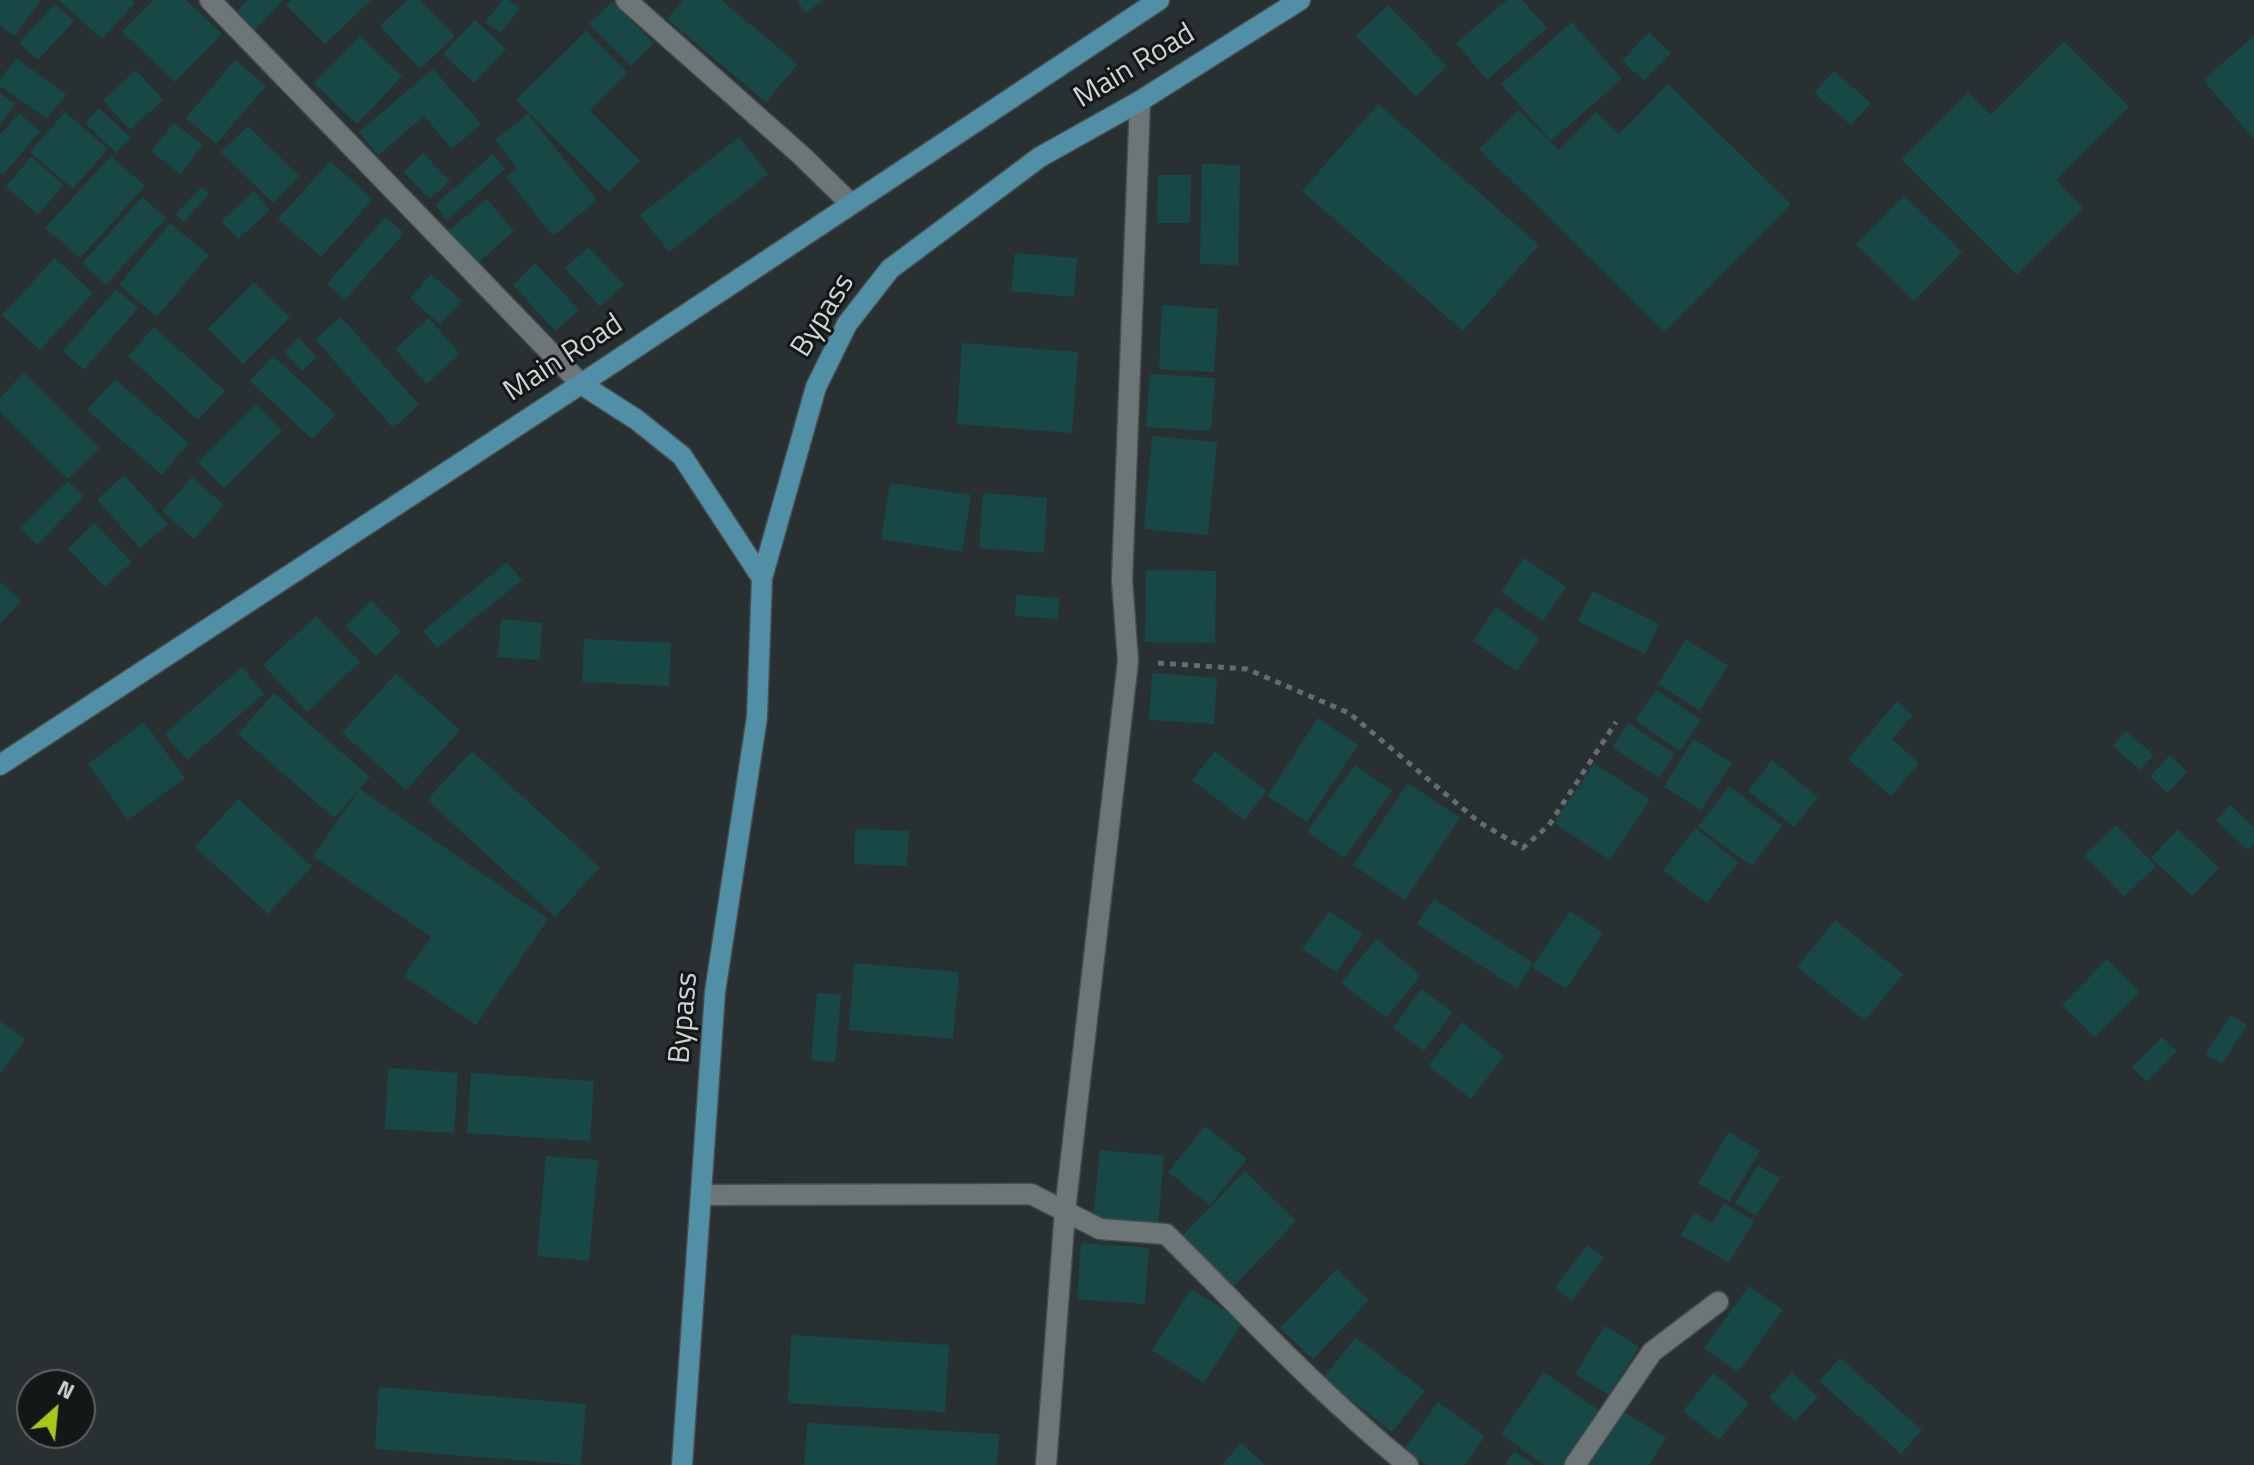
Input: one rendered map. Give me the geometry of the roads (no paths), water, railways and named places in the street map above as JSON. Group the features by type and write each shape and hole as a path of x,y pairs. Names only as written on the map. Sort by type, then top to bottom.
{"main road":[{"name":"Main Road","path":"0,765 1159,0"},
{"name":"Main Road","path":"1040,157 1140,101 1300,0"},
{"name":"Bypass","path":"682,1465 715,992 757,717 762,578 816,387 847,324 890,269 1040,157"},
{"path":"581,384 637,420 682,456 762,578"}],"street":[{"path":"210,0 581,384"},
{"path":"626,0 802,156 851,204"},
{"path":"1046,1465 1065,1211 1128,661 1122,580 1140,101"},
{"path":"701,1195 1031,1194 1100,1229 1166,1234 1296,1364 1408,1465"},
{"path":"1575,1465 1652,1352 1718,1302"}]}
